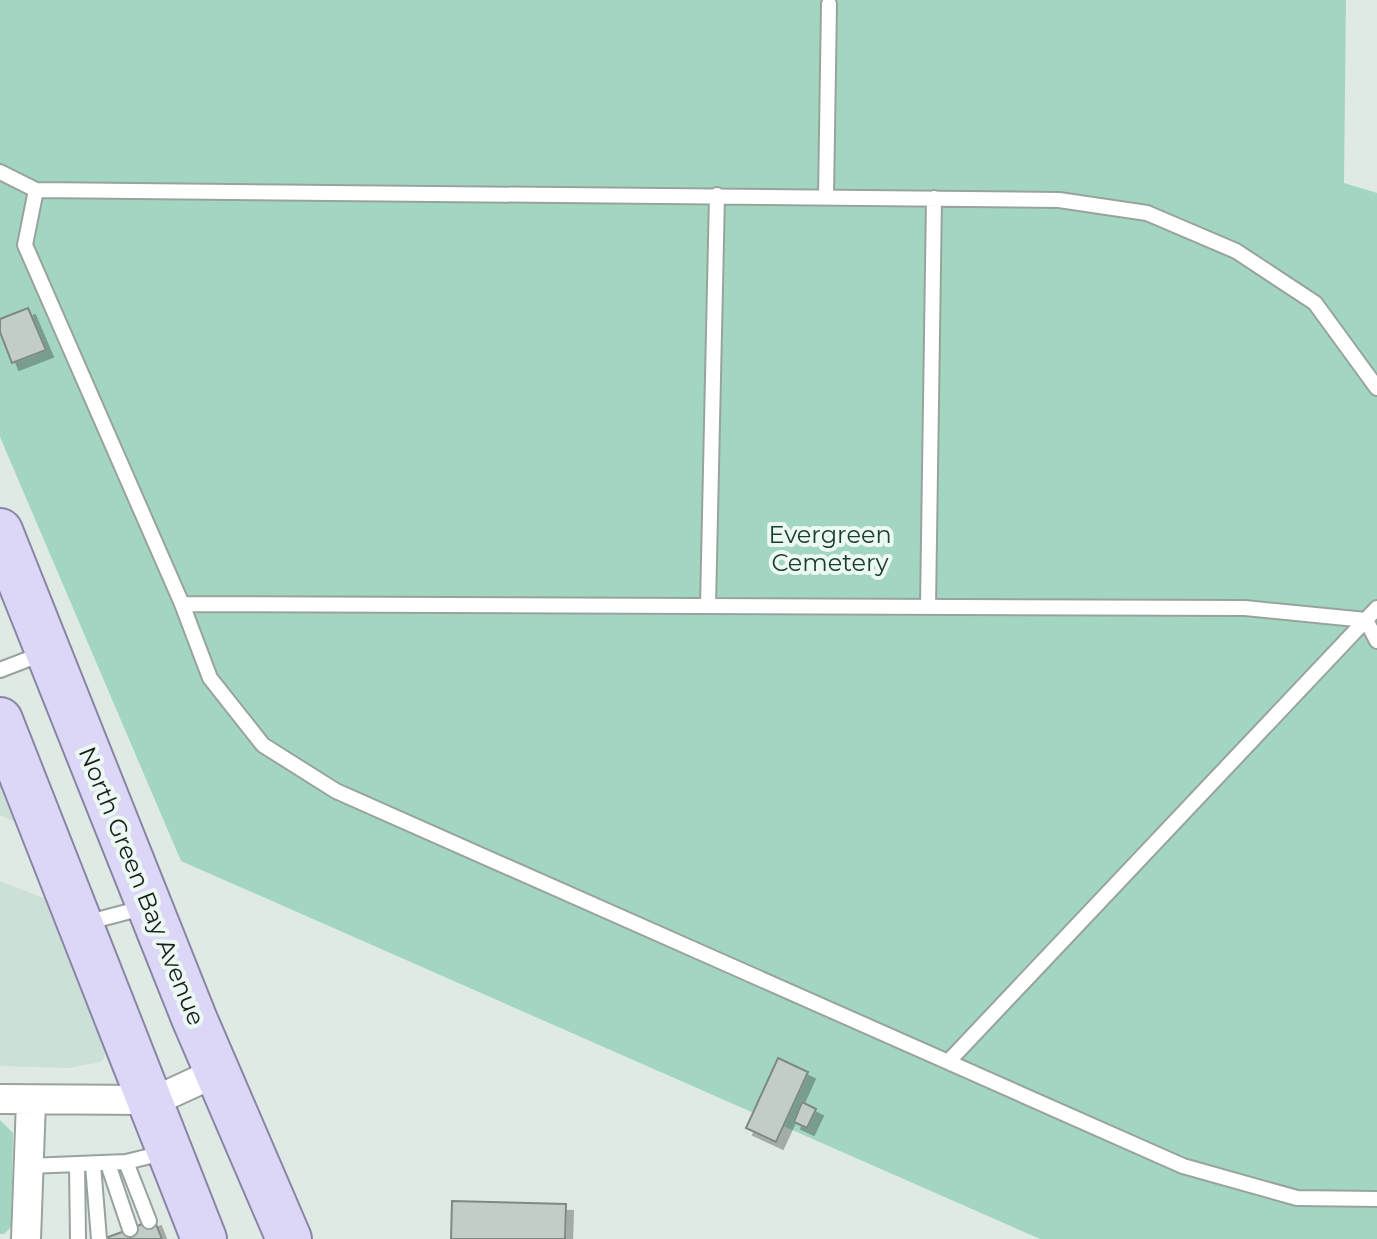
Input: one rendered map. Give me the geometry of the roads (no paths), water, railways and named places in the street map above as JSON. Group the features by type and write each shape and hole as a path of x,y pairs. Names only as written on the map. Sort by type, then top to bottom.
{"main road":[{"name":"North Green Bay Avenue","path":"0,531 217,1072 289,1239"},
{"path":"0,720 204,1239"}],"street":[{"path":"0,1099 148,1100 165,1096 217,1072"},
{"path":"26,1239 31,1101"}],"lane":[{"path":"826,196 829,4"},
{"path":"0,172 36,190 1059,200 1147,213 1236,251 1315,303 1377,388"},
{"path":"36,190 25,245 182,604 210,678 263,745 336,791 1183,1166 1297,1198 1377,1199"},
{"path":"708,606 717,195"},
{"path":"928,607 934,198"},
{"path":"182,604 1245,608 1372,614"},
{"path":"948,1062 1372,614"},
{"path":"1372,614 1377,641"},
{"path":"0,670 48,651"},
{"path":"80,924 150,906"},
{"path":"29,1166 126,1162 168,1151"},
{"path":"126,1162 149,1221"},
{"path":"101,1164 130,1229"},
{"path":"99,1239 101,1164"},
{"path":"77,1165 78,1239"}],"park label":[{"name":"Evergreen Cemetery","path":"830,548"}]}
